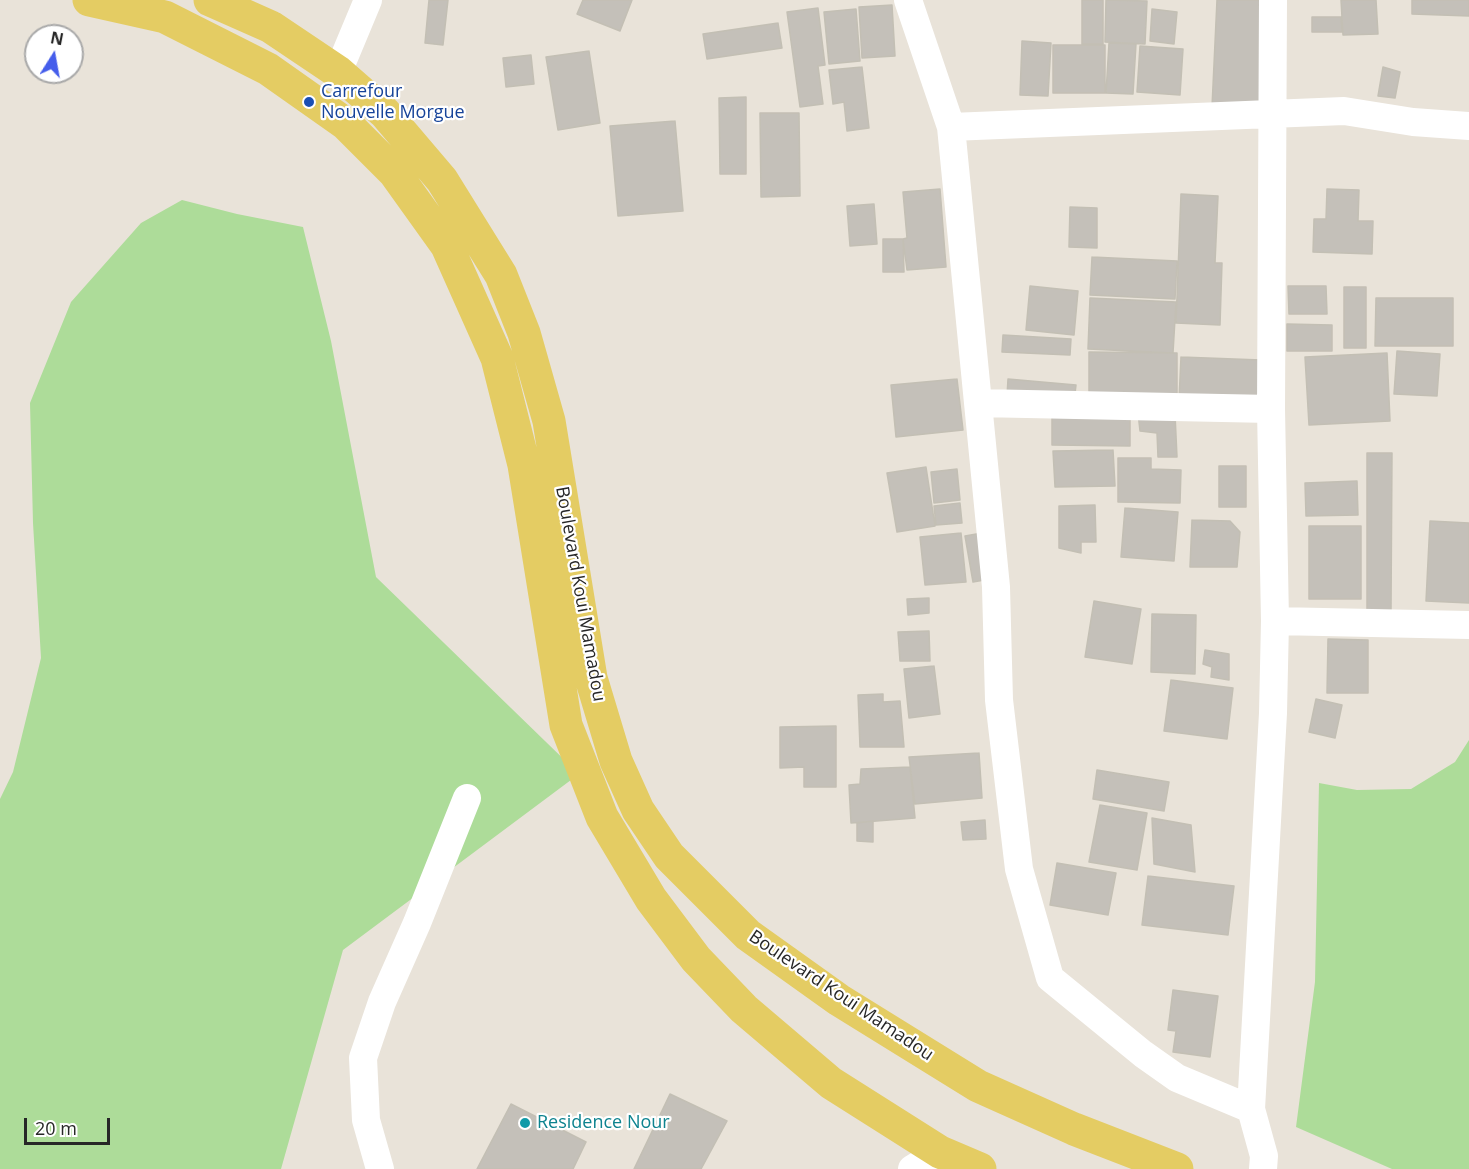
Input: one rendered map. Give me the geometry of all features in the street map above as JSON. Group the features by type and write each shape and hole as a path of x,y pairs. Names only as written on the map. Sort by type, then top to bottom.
{"main road":[{"name":"Boulevard Koui Mamadou","path":"89,0 165,17 268,69 346,124 394,172 447,246 497,358 524,465 566,724 602,817 651,899 696,959 744,1009 831,1083 940,1152 980,1169"},
{"name":"Boulevard Koui Mamadou","path":"210,0 270,27 338,72 385,113 442,180 501,275 524,333 549,421 591,678 616,761 638,810 669,856 748,935 839,1000 978,1086 1074,1129 1178,1169"}],"street":[{"path":"338,72 368,0"},
{"path":"908,0 951,126 996,587 999,700 1019,869 1050,978 1143,1054 1177,1078 1251,1109"},
{"path":"1263,1169 1264,1156 1251,1109 1273,713 1275,621 1271,409 1273,0"},
{"path":"951,126 1344,111 1413,122 1469,126"},
{"path":"978,403 1271,409"},
{"path":"1275,621 1469,625"},
{"path":"380,1169 366,1120 363,1058 382,1002 417,923 467,798"},
{"path":"912,1169 940,1152"}],"green space":[{"path":"182,200 303,227 331,341 376,577 579,774 343,950 281,1169 0,1169 0,799 13,772 41,658 33,523 30,403 71,302 141,223"},
{"path":"1469,740 1469,1169 1392,1169 1296,1127 1315,982 1319,783 1357,790 1411,789 1455,762"}],"building":[{"path":"429,0 448,0 443,45 425,43"},
{"path":"583,0 632,0 620,31 577,14"},
{"path":"1082,0 1103,0 1103,44 1082,44"},
{"path":"1106,0 1147,1 1145,44 1105,42"},
{"path":"1217,0 1264,0 1259,109 1212,107"},
{"path":"1341,0 1376,0 1378,34 1343,35"},
{"path":"1412,0 1469,0 1469,16 1412,14"},
{"path":"892,5 895,56 862,58 859,7"},
{"path":"818,8 825,65 818,66 823,104 800,107 787,12"},
{"path":"856,9 860,61 829,64 824,12"},
{"path":"1152,9 1177,12 1174,44 1150,41"},
{"path":"1312,17 1341,17 1342,32 1312,32"},
{"path":"778,23 782,48 707,59 703,34"},
{"path":"1022,41 1051,43 1048,96 1020,95"},
{"path":"1109,43 1136,44 1133,94 1106,93"},
{"path":"1053,45 1105,45 1105,93 1053,93"},
{"path":"1140,46 1183,49 1180,95 1137,92"},
{"path":"589,51 600,123 558,130 546,57"},
{"path":"531,55 534,84 506,87 503,58"},
{"path":"862,67 869,128 847,131 844,102 833,104 829,70"},
{"path":"1383,67 1400,72 1395,98 1378,96"},
{"path":"746,97 746,174 720,174 719,98"},
{"path":"760,113 799,113 800,196 761,197"},
{"path":"675,121 683,211 618,216 610,126"},
{"path":"940,189 946,267 907,270 903,239 907,238 903,192"},
{"path":"1327,189 1359,190 1358,221 1373,221 1372,254 1313,252 1314,219 1326,219"},
{"path":"1181,194 1218,196 1215,263 1222,263 1220,325 1176,323"},
{"path":"874,204 877,244 850,246 847,206"},
{"path":"1070,207 1097,208 1097,248 1069,247"},
{"path":"883,239 903,239 904,272 883,272"},
{"path":"1092,257 1177,261 1175,299 1090,295"},
{"path":"1030,286 1078,291 1074,335 1026,330"},
{"path":"1288,286 1326,286 1327,314 1289,314"},
{"path":"1344,287 1366,287 1366,348 1344,348"},
{"path":"1090,298 1176,302 1173,353 1088,349"},
{"path":"1376,298 1453,298 1453,346 1375,346"},
{"path":"1287,324 1332,325 1332,351 1287,351"},
{"path":"1003,335 1071,339 1070,355 1002,352"},
{"path":"1397,351 1440,354 1437,396 1394,394"},
{"path":"1089,352 1177,353 1177,402 1089,401"},
{"path":"1387,353 1390,421 1309,425 1305,357"},
{"path":"1181,357 1261,360 1259,404 1179,400"},
{"path":"957,379 963,430 896,437 891,385"},
{"path":"1008,379 1076,385 1074,402 1007,396"},
{"path":"1052,410 1130,411 1130,446 1052,445"},
{"path":"1138,413 1175,414 1177,457 1158,457 1157,433 1140,431"},
{"path":"1113,450 1115,486 1055,487 1053,451"},
{"path":"1367,453 1392,453 1391,610 1367,610"},
{"path":"1118,458 1151,458 1151,469 1181,470 1180,503 1118,502"},
{"path":"1219,466 1246,466 1246,507 1219,507"},
{"path":"926,467 935,526 897,532 887,473"},
{"path":"957,469 960,500 934,503 931,472"},
{"path":"1357,481 1358,515 1306,516 1305,483"},
{"path":"960,503 962,523 936,525 934,506"},
{"path":"1095,505 1096,542 1081,542 1081,553 1059,548 1059,506"},
{"path":"1125,508 1178,512 1174,561 1121,557"},
{"path":"1192,520 1230,521 1240,532 1237,567 1190,567"},
{"path":"1430,521 1469,523 1469,603 1426,601"},
{"path":"1309,526 1361,526 1361,599 1309,599"},
{"path":"961,533 966,582 925,585 920,537"},
{"path":"982,533 990,579 973,582 965,536"},
{"path":"929,598 929,613 908,615 907,599"},
{"path":"1094,601 1141,609 1132,664 1085,657"},
{"path":"1152,614 1196,615 1195,674 1151,672"},
{"path":"929,631 930,661 900,661 898,632"},
{"path":"1328,639 1368,640 1368,693 1327,693"},
{"path":"1205,650 1229,654 1229,680 1211,677 1212,667 1203,664"},
{"path":"934,666 940,714 909,718 904,669"},
{"path":"1171,680 1233,688 1227,739 1164,731"},
{"path":"883,694 883,702 900,701 904,747 860,747 858,695"},
{"path":"1316,699 1342,705 1335,738 1309,732"},
{"path":"836,726 836,787 804,787 804,767 780,768 780,727"},
{"path":"979,753 982,798 915,804 909,757"},
{"path":"910,767 915,818 851,823 849,785 860,784 861,769"},
{"path":"1097,770 1169,782 1164,811 1093,799"},
{"path":"1100,805 1147,813 1137,870 1089,862"},
{"path":"1152,818 1191,825 1195,872 1154,864"},
{"path":"985,820 986,839 963,840 961,822"},
{"path":"873,821 873,842 857,841 857,823"},
{"path":"1057,863 1116,873 1108,915 1050,905"},
{"path":"1148,876 1234,886 1228,935 1142,925"},
{"path":"1173,990 1218,996 1210,1057 1173,1052 1176,1031 1168,1030"},
{"path":"670,1094 727,1121 701,1169 634,1169"},
{"name":"Residence Nour","path":"511,1104 586,1142 573,1169 477,1169"}],"place":[{"name":"Carrefour Nouvelle Morgue","path":"309,102"},
{"name":"Residence Nour","path":"525,1123"}]}
